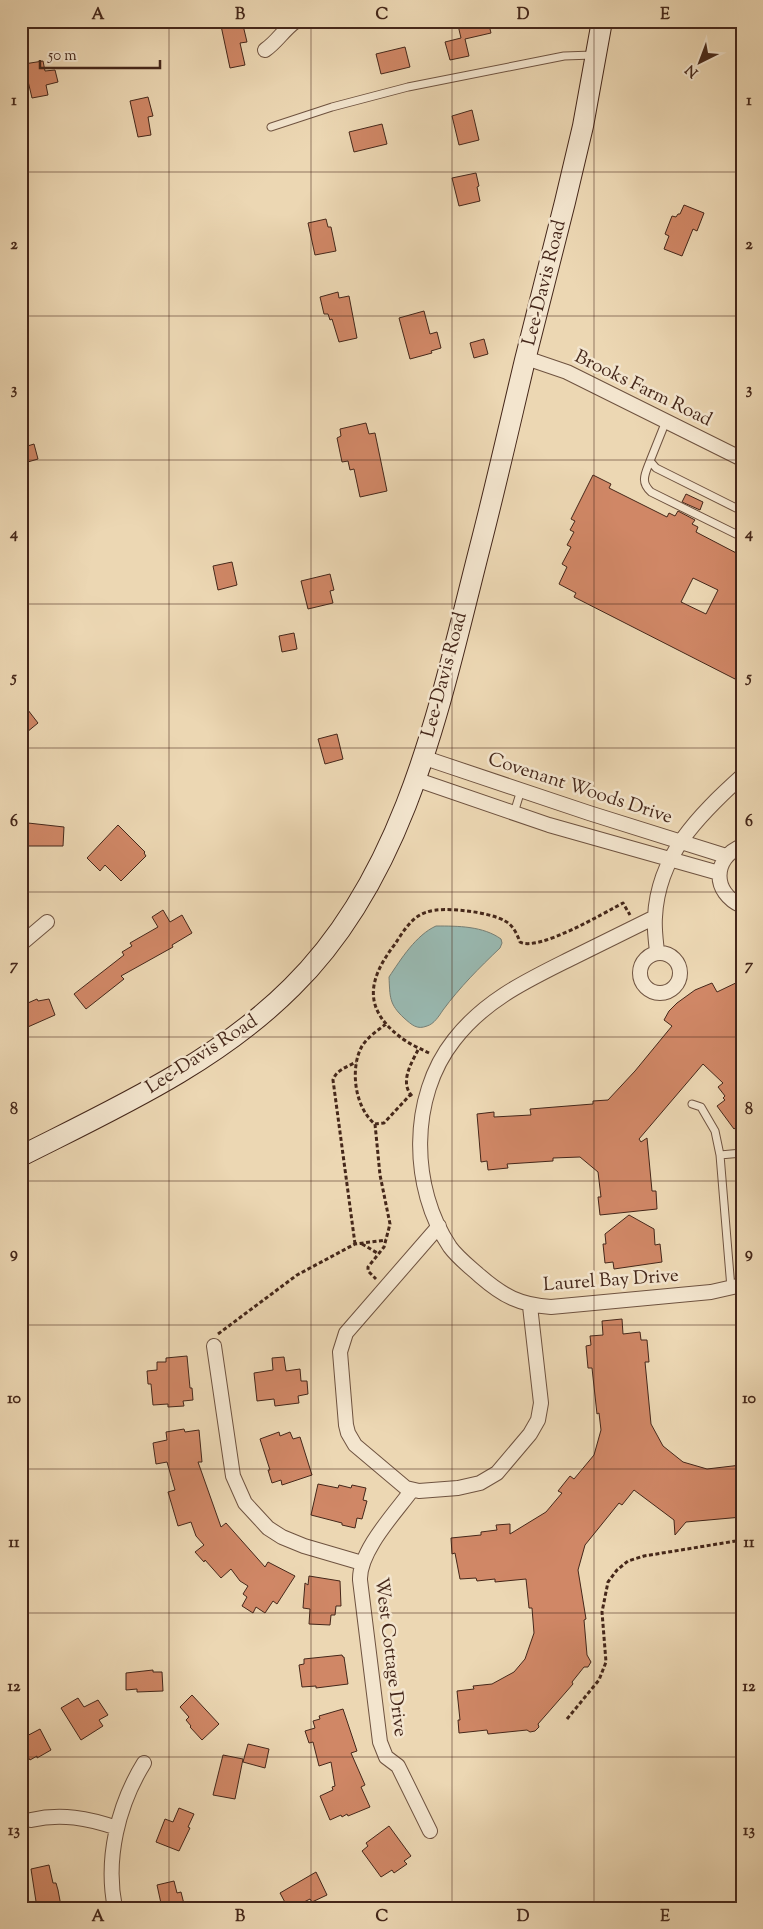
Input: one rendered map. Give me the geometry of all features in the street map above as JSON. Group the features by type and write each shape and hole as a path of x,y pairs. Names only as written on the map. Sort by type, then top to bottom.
{"main road":[{"name":"Lee-Davis Road","path":"21,1156 183,1072 238,1035 291,989 349,918 372,880 392,840 415,779 442,695 579,145 602,21"}],"street":[{"path":"265,50 296,21"},
{"name":"Brooks Farm Road","path":"526,358 567,372 742,459"},
{"name":"Covenant Woods Drive","path":"422,757 726,856"},
{"path":"657,952 655,917 662,879 670,858 713,803 742,776"},
{"name":"Covenant Woods Drive","path":"415,779 548,825 719,872"},
{"path":"742,846 734,849 726,856 719,872 720,883 724,893 731,901 742,906"},
{"name":"Laurel Bay Drive","path":"655,917 498,998 467,1024 453,1041 442,1060 426,1098 421,1124 420,1152 424,1182 439,1226 451,1248 489,1284 511,1299 530,1306 550,1306 711,1292 736,1287"},
{"path":"21,944 47,922"},
{"path":"439,1226 346,1334 341,1345 346,1425 351,1439 360,1450 400,1484 418,1491 471,1486 486,1480 496,1473 535,1428 541,1403 530,1306"},
{"path":"214,1346 233,1476 245,1503 268,1528 282,1537 304,1546 362,1563"},
{"name":"West Cottage Drive","path":"412,1490 370,1548 362,1563 360,1580 380,1742 386,1757 398,1766 430,1831"},
{"path":"115,1908 111,1877 117,1828 125,1801 144,1763"},
{"path":"31,1820 48,1816 70,1816 97,1821 117,1828"}],"lane":[{"path":"271,127 332,107 408,87 564,56 596,55"},
{"path":"666,421 643,479 644,484 651,492 742,537"},
{"path":"650,461 656,468 742,511"},
{"path":"514,813 521,790"},
{"path":"692,1104 702,1107 715,1131 720,1155 736,1287"},
{"path":"720,1155 742,1153"}],"path":[{"path":"442,1060 400,1037 386,1024 372,999 377,974 386,955 417,916 426,912 440,910 473,911 505,920 516,932 520,942 528,945 557,937 623,903 630,915 632,928"},
{"path":"385,1288 368,1271 370,1263 379,1254 386,1240 390,1218 380,1175 375,1124 366,1114 361,1104 357,1087 356,1062 362,1047 372,1034 386,1024"},
{"path":"419,1048 407,1074 408,1091 417,1100 426,1098"},
{"path":"355,1244 332,1080 334,1074 338,1071 356,1062"},
{"path":"375,1124 384,1123 389,1120 410,1095"},
{"path":"214,1346 215,1337 221,1331 297,1275 355,1244 386,1240"},
{"path":"361,1243 379,1254"},
{"path":"567,1719 598,1680 606,1662 602,1612 608,1582 618,1570 628,1562 644,1556 742,1540"}],"water":[{"path":"436,926 486,931 501,939 502,943 500,948 456,993 434,1022 427,1026 417,1027 412,1025 395,1008 390,995 389,977 416,941"}],"building":[{"path":"220,21 242,21 247,42 240,43 245,65 230,68"},
{"path":"457,21 488,21 491,33 465,39 469,56 450,60 445,42 461,38"},
{"path":"405,47 410,67 381,74 376,54"},
{"path":"43,61 45,71 55,70 58,82 46,85 48,95 32,98 24,64"},
{"path":"148,97 153,116 148,117 151,135 138,137 130,101"},
{"path":"472,110 479,140 459,145 452,116"},
{"path":"382,124 387,144 354,152 349,132"},
{"path":"476,173 480,201 459,206 452,178"},
{"path":"684,205 704,213 697,231 693,229 682,256 664,249 669,236 665,234 672,216 676,217 680,214"},
{"path":"326,219 328,227 331,227 336,251 315,255 308,223"},
{"path":"338,292 339,298 349,296 357,338 339,342 332,319 330,320 328,314 324,314 320,297"},
{"path":"424,311 430,334 437,332 441,348 431,351 432,353 410,359 399,318"},
{"path":"484,339 488,354 474,358 470,343"},
{"path":"366,423 369,434 375,433 387,491 360,497 354,469 350,470 348,461 342,462 337,438 341,436 340,429"},
{"path":"34,444 38,459 21,464 21,448"},
{"path":"593,475 611,484 609,488 667,517 669,513 675,516 678,511 695,520 692,524 698,527 696,532 742,556 742,665 735,679 574,597 576,593 559,584 567,567 562,564 571,547 567,545 574,532 570,530 575,521 571,519","holes":["693,578 718,590 706,614 681,602"]},
{"path":"686,494 703,502 700,510 682,502"},
{"path":"232,562 237,585 218,590 213,566"},
{"path":"330,574 334,590 330,591 333,603 308,609 301,581"},
{"path":"294,633 297,649 282,652 279,636"},
{"path":"21,701 38,723 21,737"},
{"path":"337,734 343,759 325,764 318,739"},
{"path":"28,823 64,827 63,846 26,846"},
{"path":"118,825 145,852 146,856 121,881 105,865 100,871 87,858"},
{"path":"163,910 170,922 182,915 192,933 172,945 173,947 121,976 124,979 86,1009 74,994 124,955 122,952 132,946 130,943 158,927 152,917"},
{"path":"742,980 742,1123 734,1129 717,1106 725,1100 723,1098 725,1096 718,1087 723,1083 703,1064 639,1139 641,1142 647,1138 652,1191 656,1191 657,1209 600,1215 598,1197 601,1197 598,1172 580,1157 553,1158 553,1161 507,1164 508,1168 488,1170 487,1161 481,1162 477,1114 494,1112 494,1117 531,1115 530,1109 593,1104 593,1101 608,1100 672,1026 664,1020 677,1003 695,990 712,983 717,992"},
{"path":"37,999 38,1001 49,999 55,1015 21,1030 21,1006"},
{"path":"629,1215 654,1229 655,1245 660,1244 662,1262 614,1269 613,1262 605,1263 603,1244 606,1244 605,1234"},
{"path":"622,1319 623,1334 640,1332 641,1340 647,1340 649,1362 645,1362 651,1424 663,1446 683,1462 707,1469 741,1465 742,1517 686,1522 675,1535 674,1520 634,1490 622,1505 619,1503 585,1545 578,1570 586,1619 584,1620 587,1655 591,1662 588,1667 584,1667 572,1682 573,1684 538,1724 539,1727 535,1731 530,1732 527,1730 488,1734 487,1730 459,1733 458,1720 460,1720 457,1691 474,1689 473,1686 492,1684 514,1672 525,1659 534,1633 532,1608 529,1608 526,1579 495,1582 495,1579 477,1581 476,1578 460,1579 455,1553 452,1554 451,1538 481,1535 481,1532 497,1530 496,1525 510,1524 510,1534 546,1512 562,1493 558,1491 570,1476 574,1479 594,1455 601,1430 599,1413 597,1414 592,1368 588,1368 586,1346 591,1345 590,1336 603,1335 602,1321"},
{"path":"187,1356 193,1400 183,1401 184,1406 168,1407 168,1404 153,1405 151,1384 148,1384 147,1371 157,1370 157,1362 166,1362 166,1358"},
{"path":"284,1357 286,1371 300,1369 301,1381 307,1381 308,1394 298,1396 299,1403 275,1406 274,1399 257,1401 254,1373 273,1370 272,1358"},
{"path":"184,1429 185,1432 199,1430 202,1462 198,1462 221,1527 226,1523 265,1567 268,1562 295,1576 277,1604 273,1601 265,1613 256,1607 253,1613 242,1606 247,1597 243,1594 248,1586 240,1581 231,1569 221,1578 195,1552 204,1545 196,1536 191,1522 178,1526 168,1492 175,1490 167,1462 156,1464 153,1443 167,1440 166,1432"},
{"path":"279,1432 280,1436 290,1432 293,1439 300,1437 312,1475 282,1485 281,1480 272,1483 260,1439"},
{"path":"318,1484 338,1488 339,1485 351,1488 352,1485 366,1488 363,1500 367,1501 362,1519 357,1518 355,1528 311,1515"},
{"path":"309,1576 340,1581 341,1606 336,1606 335,1615 331,1615 330,1625 309,1624 310,1609 303,1608 305,1583 308,1585"},
{"path":"342,1655 344,1657 348,1684 316,1688 316,1686 302,1687 299,1665 304,1664 304,1659"},
{"path":"153,1670 153,1672 162,1672 163,1691 137,1692 137,1689 126,1690 126,1673"},
{"path":"192,1695 219,1724 202,1740 190,1727 186,1720 189,1717 180,1707"},
{"path":"78,1698 84,1707 98,1700 108,1715 99,1720 103,1726 81,1740 61,1708"},
{"path":"343,1709 357,1751 351,1753 365,1785 361,1787 370,1807 348,1816 347,1814 342,1817 341,1815 330,1820 320,1796 333,1790 332,1787 335,1786 331,1762 319,1766 313,1742 309,1743 305,1731 315,1728 313,1721 320,1719 319,1716"},
{"path":"40,1729 51,1750 37,1758 37,1756 30,1760 28,1757 21,1761 21,1739"},
{"path":"248,1744 269,1749 265,1768 243,1762"},
{"path":"223,1755 243,1759 235,1799 213,1795"},
{"path":"179,1808 194,1814 188,1827 190,1828 179,1851 156,1842 165,1819 173,1822"},
{"path":"389,1826 411,1856 404,1861 407,1864 394,1873 392,1870 381,1877 362,1851 368,1846 366,1843"},
{"path":"49,1865 53,1883 56,1883 61,1906 37,1908 31,1869"},
{"path":"316,1872 327,1895 312,1902 310,1899 292,1908 288,1908 280,1893"},
{"path":"174,1881 177,1893 181,1892 185,1908 162,1908 157,1885"}]}
